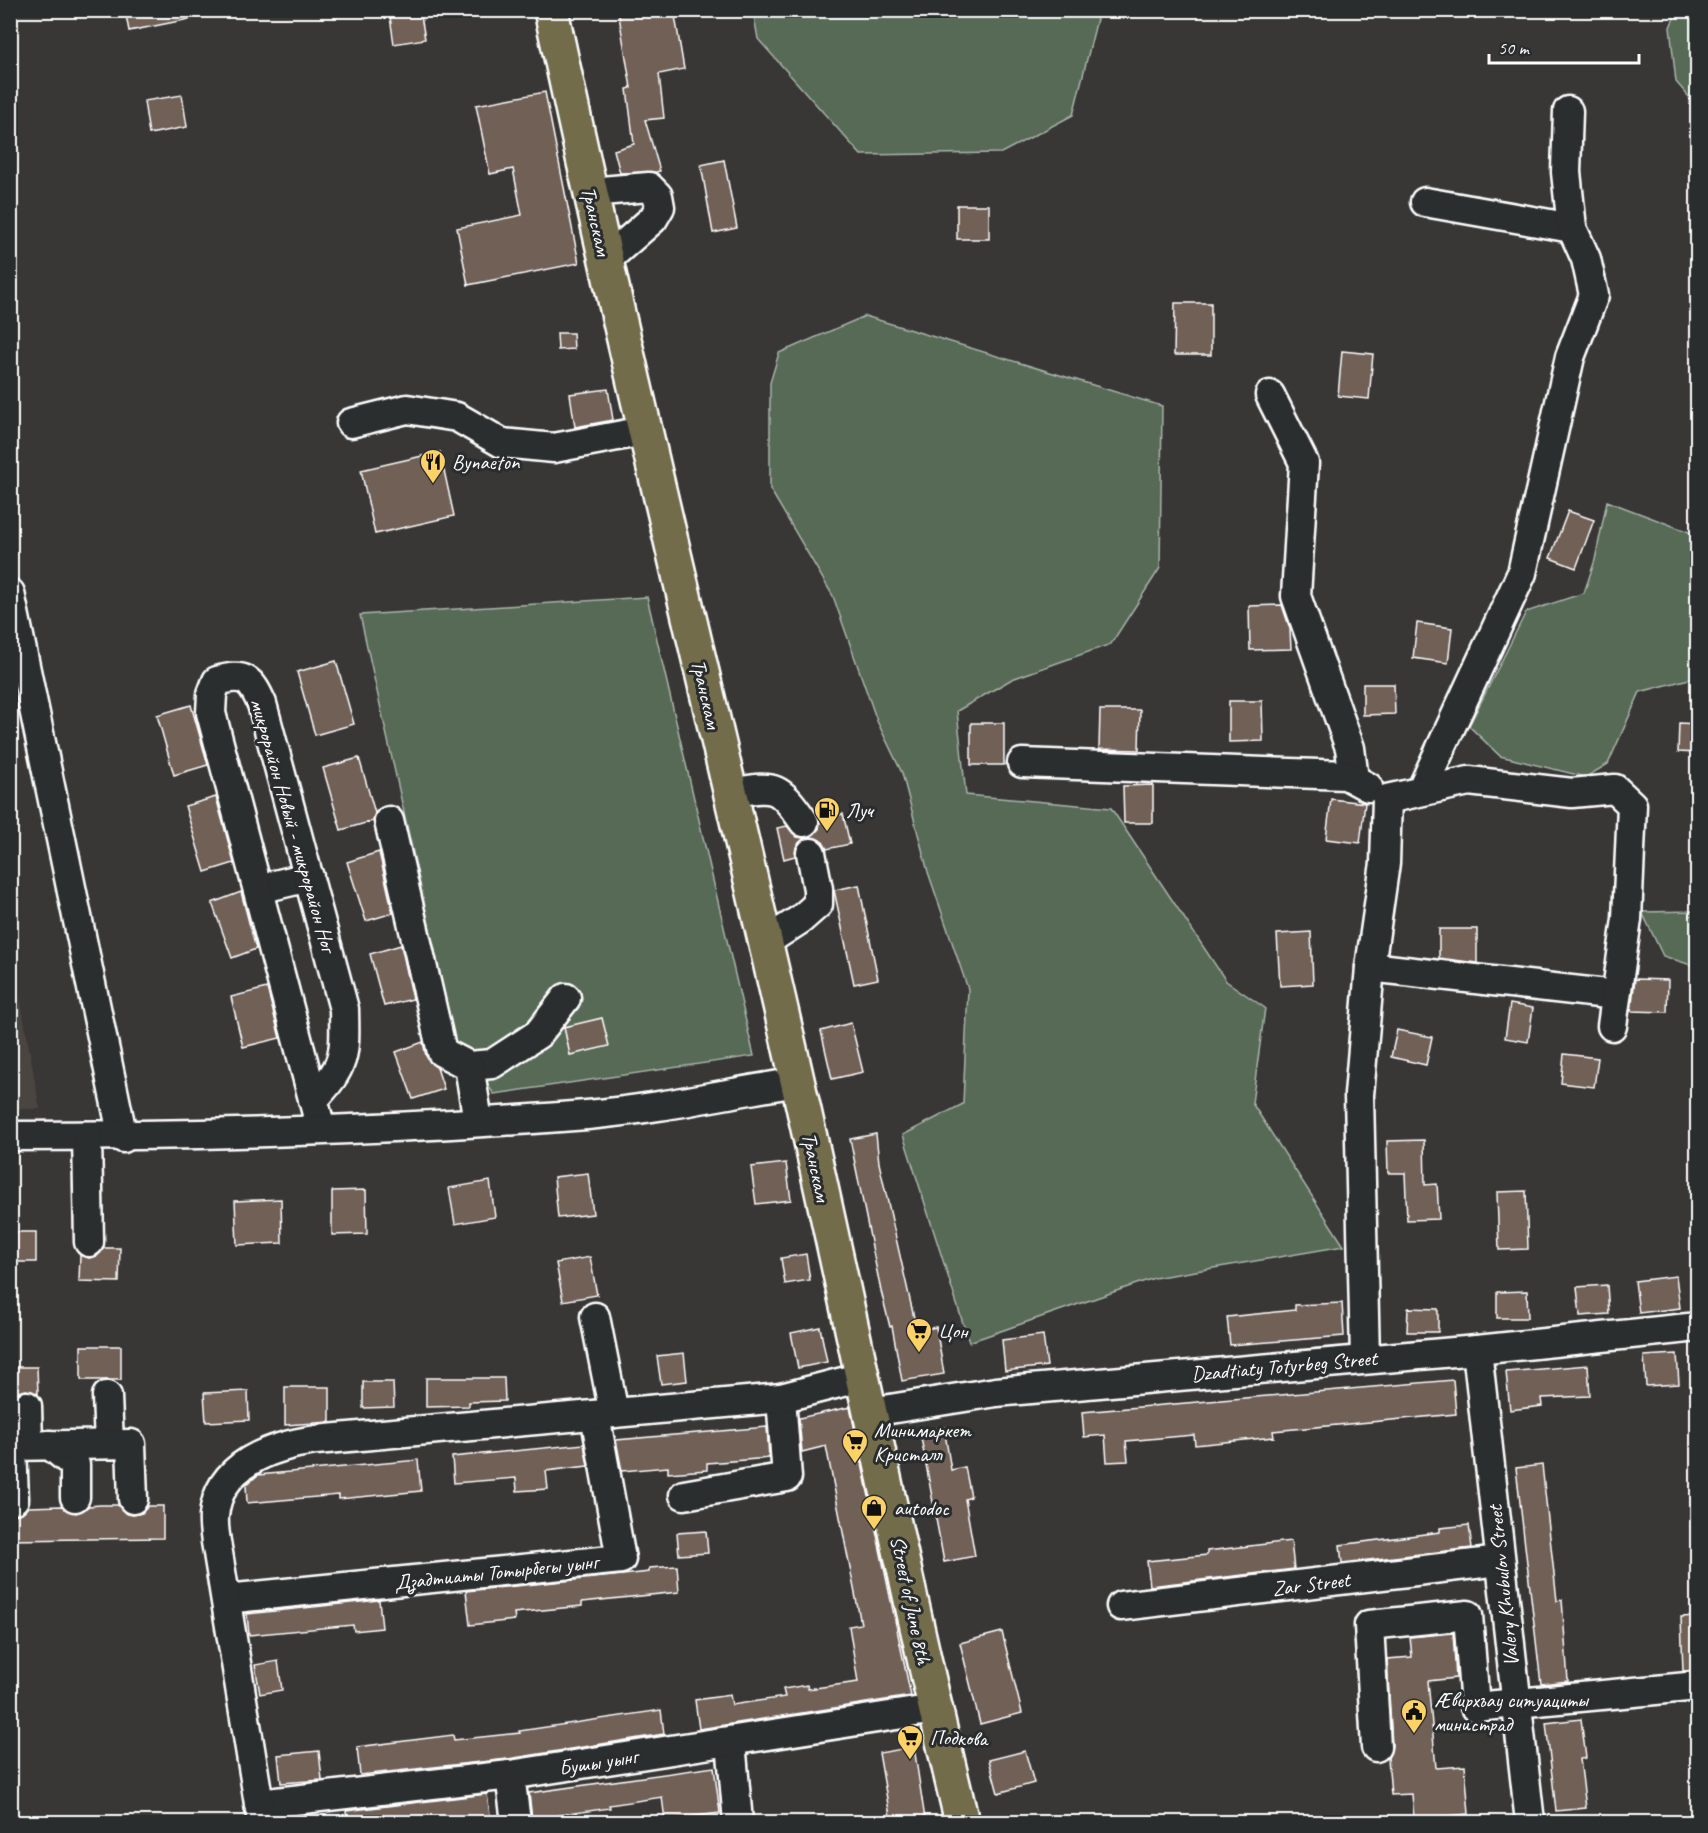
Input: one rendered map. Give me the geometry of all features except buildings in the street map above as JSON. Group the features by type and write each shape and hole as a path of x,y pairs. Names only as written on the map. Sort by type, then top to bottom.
{"highway":[{"name":"Транскам","path":"551,10 589,192 797,1082 862,1377"},
{"name":"Street of June 8th","path":"862,1377 962,1822"}],"street":[{"path":"1421,791 1522,573 1570,357 1594,295 1586,260 1572,228 1566,172 1568,111"},
{"path":"589,192 649,187 658,196 660,207 653,219 605,261"},
{"path":"1425,202 1572,228"},
{"path":"1270,395 1304,462 1296,596 1350,748 1354,779"},
{"path":"351,423 407,409 458,417 502,443 554,448 644,431"},
{"path":"10,593 123,1138"},
{"name":"микрорайон Новый - микрорайон Ног","path":"229,678 244,678 254,686 262,704 344,1009 343,1060 333,1078 313,1100 211,713 212,694 217,681 229,678"},
{"path":"1022,763 1346,775 1388,799 1469,781 1572,793 1615,789 1632,805 1627,919 1612,1026"},
{"path":"729,793 765,788 785,795 804,822"},
{"path":"1365,1359 1359,1095 1370,967 1386,863 1388,799"},
{"path":"389,821 442,1052 469,1066 492,1064 538,1034 566,998"},
{"path":"764,943 801,919 818,904 818,889 811,853"},
{"path":"258,889 309,877"},
{"path":"1370,967 1616,995"},
{"path":"469,1066 478,1121"},
{"path":"10,1137 123,1138 321,1130 589,1114 797,1082"},
{"path":"313,1100 321,1130"},
{"path":"87,1137 89,1242"},
{"path":"595,1317 605,1414"},
{"name":"Dzadtiaty Totyrbeg Street","path":"871,1412 996,1392 1477,1350 1698,1327"},
{"name":"Valery Khubulov Street","path":"1477,1350 1530,1822"},
{"path":"260,1813 214,1515 227,1478 253,1459 285,1444 781,1398 862,1377"},
{"path":"107,1396 133,1499"},
{"path":"684,1495 786,1477 781,1398"},
{"path":"14,1499 25,1445 27,1406"},
{"name":"Дзадтиаты Тотырбегы уынг","path":"226,1599 621,1559 605,1414"},
{"path":"25,1445 120,1444"},
{"path":"25,1445 75,1465 75,1497"},
{"name":"Zar Street","path":"1121,1606 1500,1561"},
{"path":"1376,1747 1369,1625 1468,1616 1475,1707 1698,1686"},
{"name":"Бушы уынг","path":"260,1813 935,1709"},
{"path":"731,1742 738,1822"},
{"path":"510,1775 516,1822"}],"shaded area":[{"path":"11,946 40,1109 11,1109"}],"green space":[{"path":"753,10 1099,11 1073,115 1001,153 861,155 758,39"},
{"path":"1677,11 1697,11 1697,106 1676,82 1670,27"},
{"path":"865,316 1162,406 1160,568 1111,644 1012,679 957,711 966,795 1111,808 1226,981 1265,1008 1252,1103 1344,1246 1154,1278 969,1342 903,1135 963,1104 968,989 928,872 902,773 877,721 833,596 770,489 770,383 779,353"},
{"path":"1607,501 1697,535 1697,677 1640,692 1608,764 1586,777 1500,756 1469,726 1526,612 1584,593 1595,560"},
{"path":"647,597 754,1056 494,1094 455,1041 360,615"},
{"path":"1697,911 1697,967 1663,956 1642,912"}],"place":[{"name":"Bynaeton","path":"433,485"},
{"name":"Луч","path":"827,833"},
{"name":"Цон","path":"919,1354"},
{"name":"Минимаркет Кристалл","path":"855,1465"},
{"name":"autodoc","path":"874,1531"},
{"name":"Æвирхъау ситуациты министрад","path":"1414,1735"},
{"name":"Подкова","path":"910,1761"}]}
